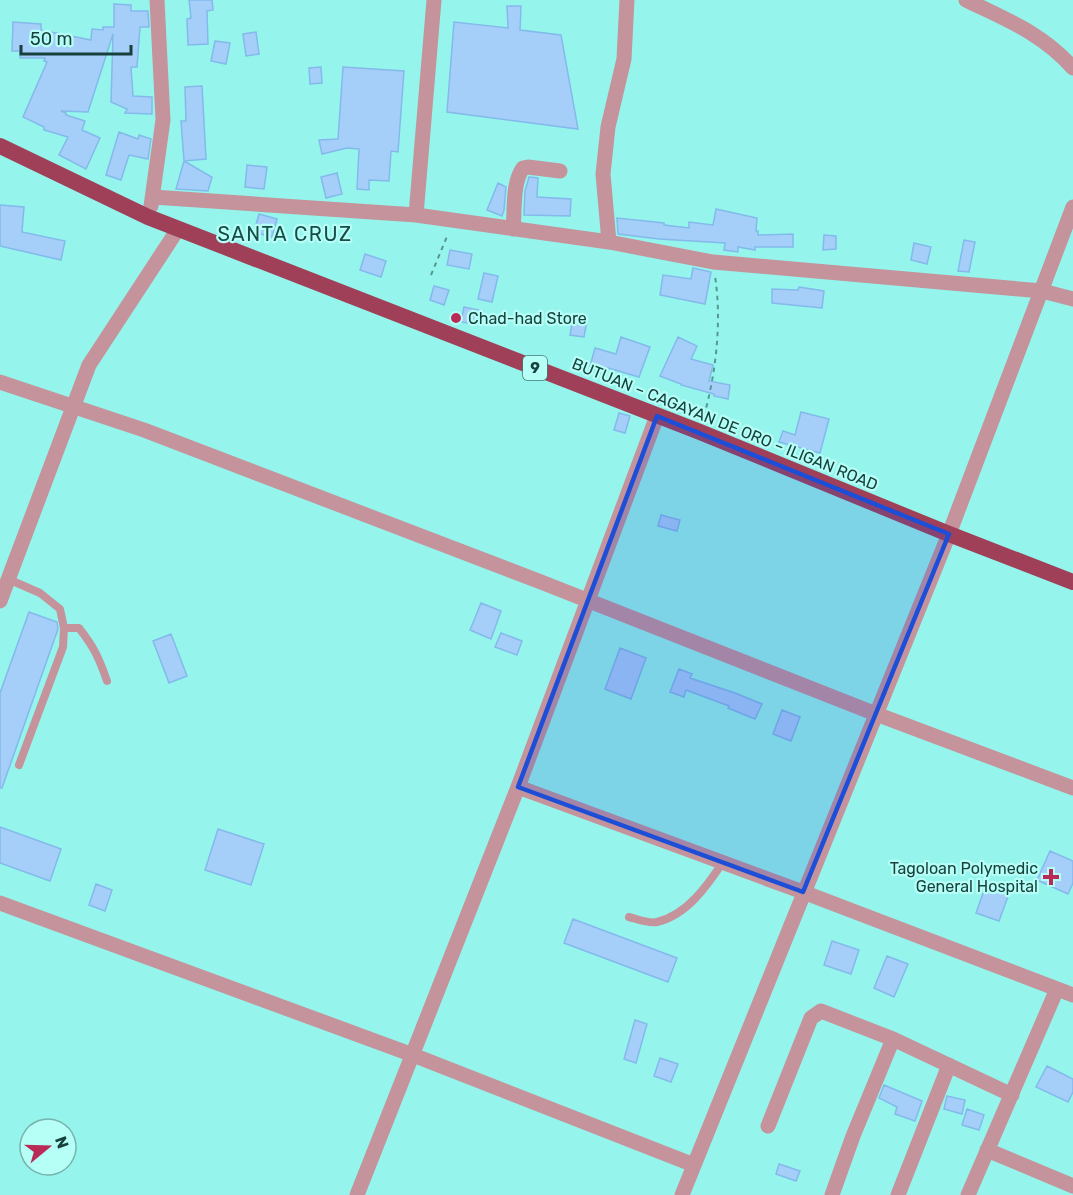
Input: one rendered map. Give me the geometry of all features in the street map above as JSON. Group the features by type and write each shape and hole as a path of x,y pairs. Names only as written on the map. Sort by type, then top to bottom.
{"highway":[{"name":"BUTUAN – CAGAYAN DE ORO – ILIGAN ROAD","path":"0,146 148,218 700,432 1073,582"}],"street":[{"path":"148,218 153,197 162,120 157,0"},
{"path":"416,214 434,0"},
{"path":"609,242 603,174 608,127 624,59 627,0"},
{"path":"966,0 1034,33 1073,68"},
{"path":"513,229 516,190 523,168 528,166 560,171"},
{"path":"153,197 416,214 609,242 713,262 1042,291 1073,299"},
{"path":"682,1195 949,534 1073,207"},
{"path":"0,601 88,365 178,229"},
{"path":"0,382 144,430 1073,788"},
{"path":"357,1195 518,788 657,416"},
{"path":"518,788 723,862 1073,994"},
{"path":"0,903 413,1055 694,1165"},
{"path":"968,1195 1057,989"},
{"path":"768,1126 811,1018 815,1013 821,1011 893,1039 1012,1095"},
{"path":"832,1195 853,1136 893,1039"},
{"path":"898,1195 949,1065"},
{"path":"987,1150 1073,1186"}],"lane":[{"path":"8,579 40,593 60,609 64,628 63,647 19,765"},
{"path":"64,628 79,628 98,654 107,681"},
{"path":"629,917 656,922 681,911 703,891 723,862"}],"path":[{"path":"431,275 454,220"},
{"path":"700,432 710,395 716,342 718,292 713,262"}],"highlighted area":[{"path":"657,416 949,534 803,892 518,787"}],"building":[{"path":"189,0 212,0 213,10 207,11 208,44 188,45 187,19 191,18"},
{"path":"114,4 131,5 131,11 148,11 149,27 140,27 137,67 131,67 133,96 152,97 152,114 125,113 127,109 111,102 113,34 88,112 61,111 85,121 82,130 100,138 86,169 59,155 68,137 44,130 44,127 23,117 47,62 44,61 45,58 20,58 20,51 12,51 13,22 41,24 41,30 91,40 92,29 103,30 103,27 114,27"},
{"path":"507,6 521,6 520,30 561,35 578,129 447,112 454,22 508,28"},
{"path":"256,32 259,54 246,56 243,34"},
{"path":"215,41 230,43 226,64 211,61"},
{"path":"321,67 322,83 310,84 309,68"},
{"path":"343,67 404,71 398,152 391,151 389,181 369,180 369,190 357,189 359,149 347,148 322,154 319,140 338,139"},
{"path":"202,86 206,159 184,161 181,121 186,121 185,87"},
{"path":"119,132 138,139 139,135 151,139 148,159 129,155 121,180 106,175"},
{"path":"184,161 212,177 208,191 176,189"},
{"path":"247,165 267,167 264,189 245,187"},
{"path":"337,173 342,194 326,198 321,177"},
{"path":"529,177 538,178 537,197 571,199 570,216 524,215 525,191"},
{"path":"498,183 506,187 502,216 487,210"},
{"path":"0,205 24,207 22,232 65,241 61,260 0,246"},
{"path":"716,209 757,218 758,235 793,234 793,247 755,247 755,250 738,247 738,252 724,250 725,243 618,234 617,218 689,228 689,222 713,225"},
{"path":"259,214 277,219 272,237 254,232"},
{"path":"824,235 836,236 836,249 823,250"},
{"path":"964,240 975,242 969,272 958,271"},
{"path":"914,243 931,247 927,264 911,260"},
{"path":"450,250 472,254 469,269 447,265"},
{"path":"365,254 386,261 381,277 360,270"},
{"path":"693,268 711,272 705,304 660,295 663,275 691,279"},
{"path":"484,273 498,276 492,302 478,299"},
{"path":"434,286 449,290 444,305 430,300"},
{"path":"799,287 824,291 822,308 772,303 772,289 798,290"},
{"path":"464,307 483,311 480,325 461,322"},
{"path":"573,318 587,321 584,337 570,335"},
{"path":"621,337 650,347 639,377 608,368 606,375 589,370 595,348 616,354"},
{"path":"678,337 697,346 691,359 713,365 709,381 730,385 728,399 660,376"},
{"path":"801,412 829,419 820,453 779,442 783,431 795,435"},
{"path":"619,413 630,416 625,433 614,430"},
{"path":"661,515 680,520 677,531 658,526"},
{"path":"481,603 501,611 491,639 470,630"},
{"path":"29,612 57,622 58,629 2,788 0,788 0,693"},
{"path":"501,633 522,641 517,655 495,647"},
{"path":"171,634 187,676 169,683 153,641"},
{"path":"620,648 646,658 631,699 605,689"},
{"path":"679,669 692,674 690,678 762,704 755,719 728,708 729,706 686,690 684,697 670,692"},
{"path":"782,710 800,717 791,741 773,734"},
{"path":"0,827 61,849 50,881 0,863"},
{"path":"218,829 264,844 251,885 205,870"},
{"path":"1050,851 1073,861 1073,883 1068,894 1037,880"},
{"path":"987,882 1010,891 999,921 976,913"},
{"path":"96,884 112,890 105,911 89,905"},
{"path":"573,919 677,958 668,982 564,943"},
{"path":"832,941 859,950 851,974 824,965"},
{"path":"887,956 908,964 894,997 874,988"},
{"path":"635,1020 647,1024 636,1063 624,1059"},
{"path":"660,1058 678,1064 671,1082 654,1076"},
{"path":"1047,1066 1073,1079 1073,1092 1068,1102 1036,1087"},
{"path":"884,1085 922,1101 915,1121 895,1114 897,1107 879,1098"},
{"path":"947,1096 965,1100 962,1114 944,1109"},
{"path":"967,1109 984,1115 979,1130 962,1125"},
{"path":"779,1164 800,1171 796,1181 776,1174"}],"place":[{"name":"Chad-had Store","path":"456,318"},
{"name":"Tagoloan Polymedic General Hospital","path":"1051,877"}],"district":[{"name":"SANTA CRUZ","path":"285,234"}]}
